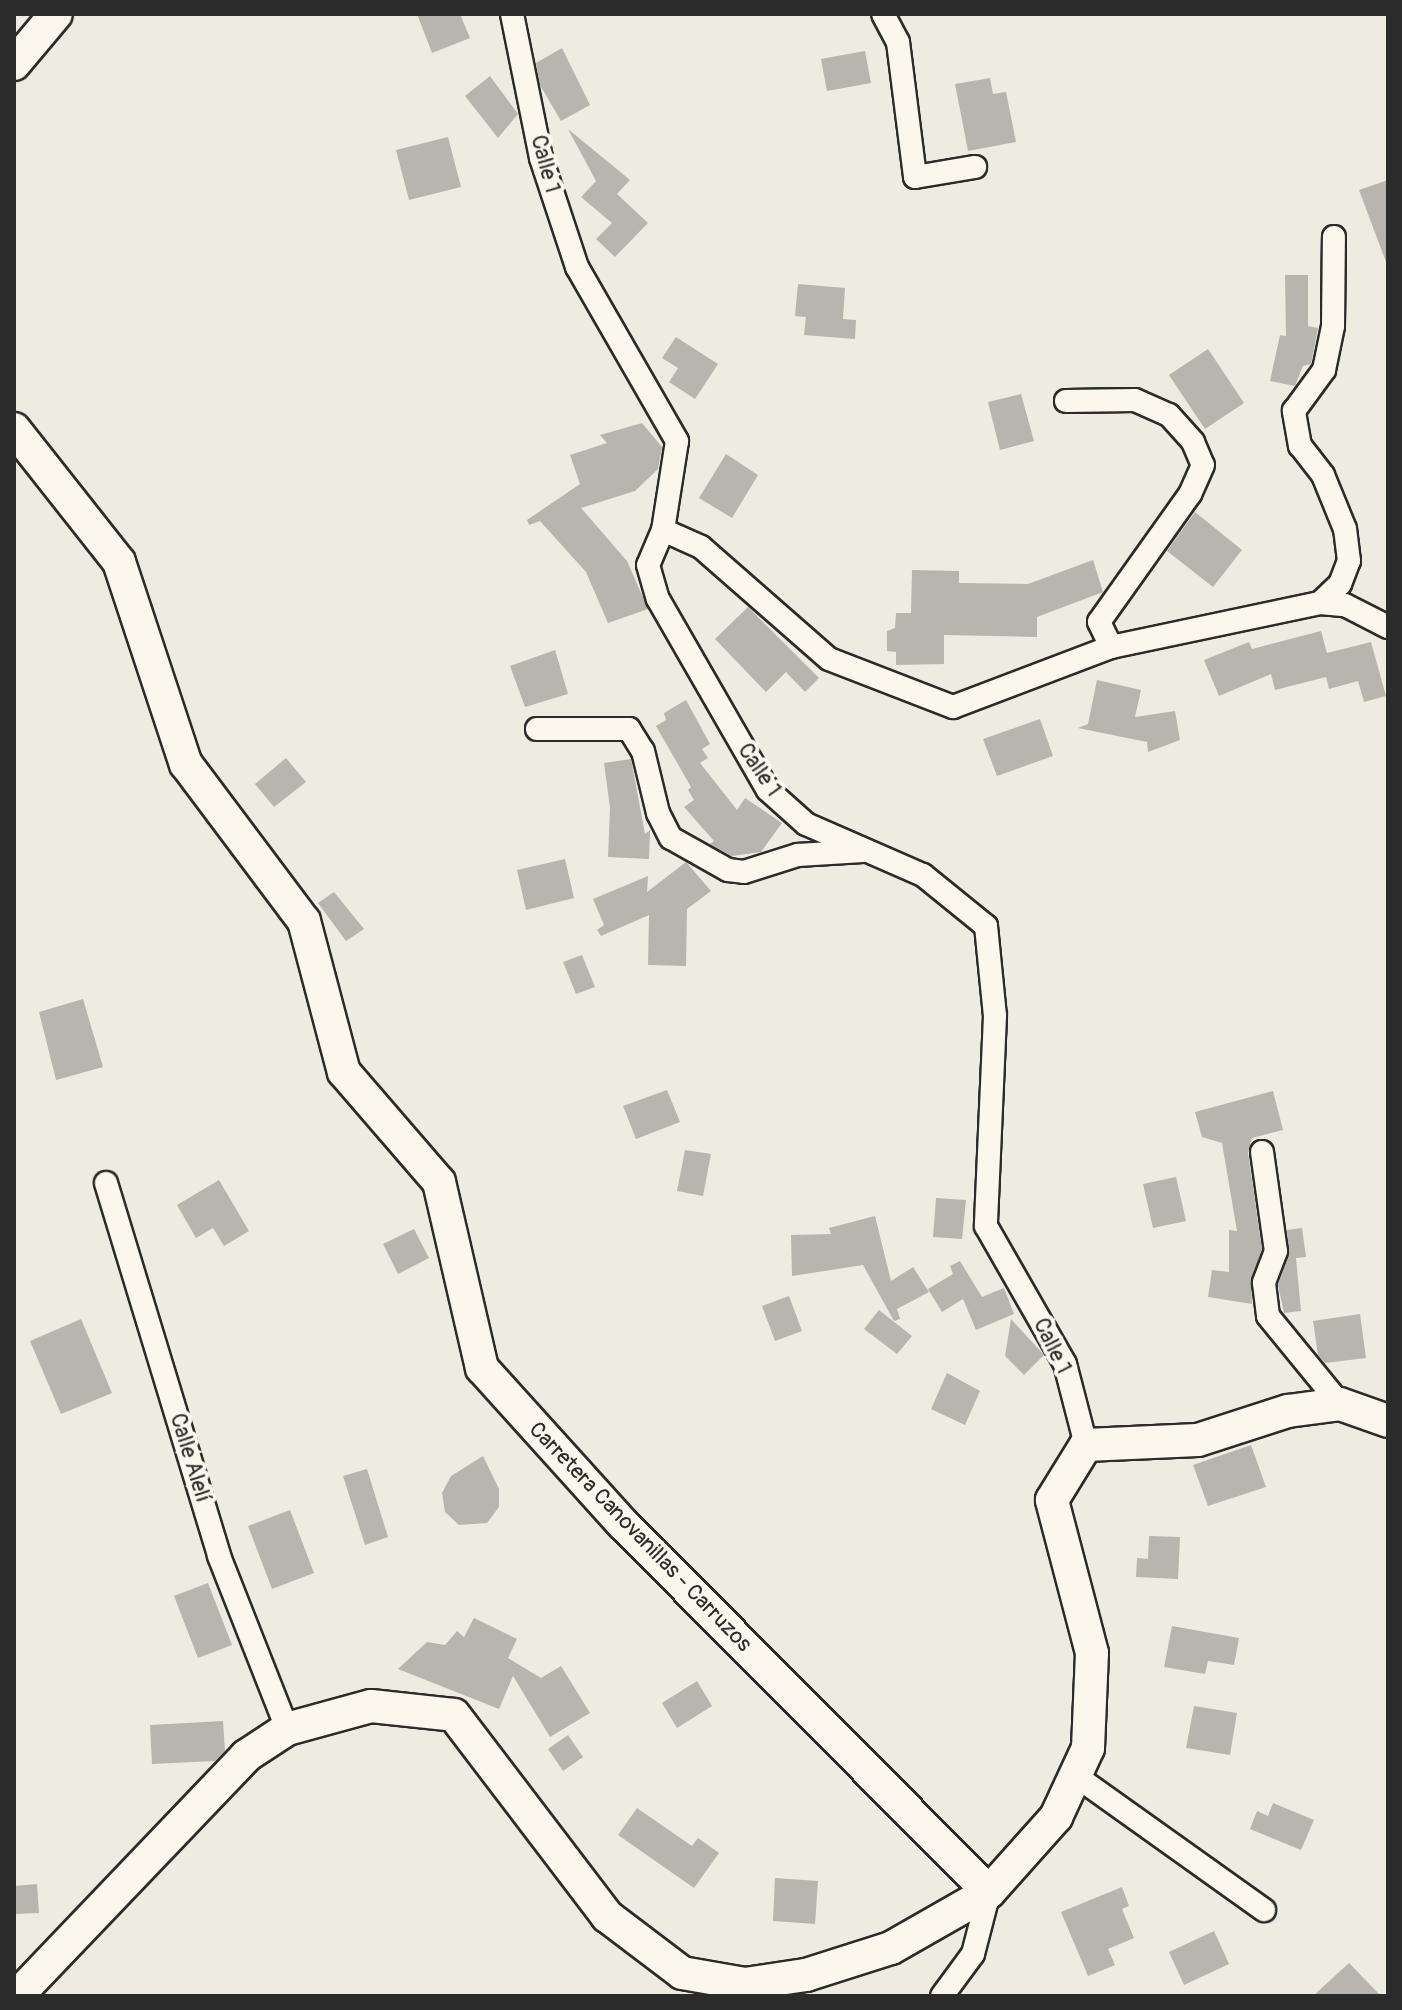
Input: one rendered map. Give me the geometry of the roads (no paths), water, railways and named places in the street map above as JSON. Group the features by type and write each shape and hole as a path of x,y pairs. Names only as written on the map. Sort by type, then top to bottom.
{"street":[{"path":"14,64 56,14"},
{"name":"Calle 1","path":"512,14 541,158 577,267 677,441 663,530 648,565 658,599 768,790 806,824 923,875 986,926 995,1016 986,1226 1065,1364 1086,1445"},
{"path":"883,14 898,42 915,177 975,167"},
{"path":"1320,603 1340,584 1349,561 1345,529 1323,475 1300,446 1294,411 1324,370 1333,326 1334,237"},
{"path":"1066,401 1135,400 1169,415 1193,442 1203,465 1190,494 1099,622 1111,647"},
{"name":"Carretera Canovanillas - Carruzos","path":"14,429 119,562 186,764 304,921 344,1072 439,1182 482,1368 622,1523 989,1892"},
{"path":"663,530 701,547 829,659 953,707 1111,647 1320,603 1345,605 1388,627"},
{"path":"537,729 629,729 643,751 658,813 671,838 728,870 744,872 798,855 869,851"},
{"path":"1262,1152 1276,1251 1264,1283 1268,1316 1340,1404"},
{"name":"Calle Alelí","path":"106,1183 219,1556 287,1729"},
{"path":"18,1993 246,1756 287,1729 371,1706 454,1715 607,1916 682,1973 745,1984 806,1975 891,1948 989,1892 1056,1817 1088,1748 1092,1653 1052,1500 1086,1445 1198,1440 1288,1411 1340,1404 1388,1421"},
{"path":"1076,1776 1264,1910"},
{"path":"942,1996 973,1954 989,1892"}]}
